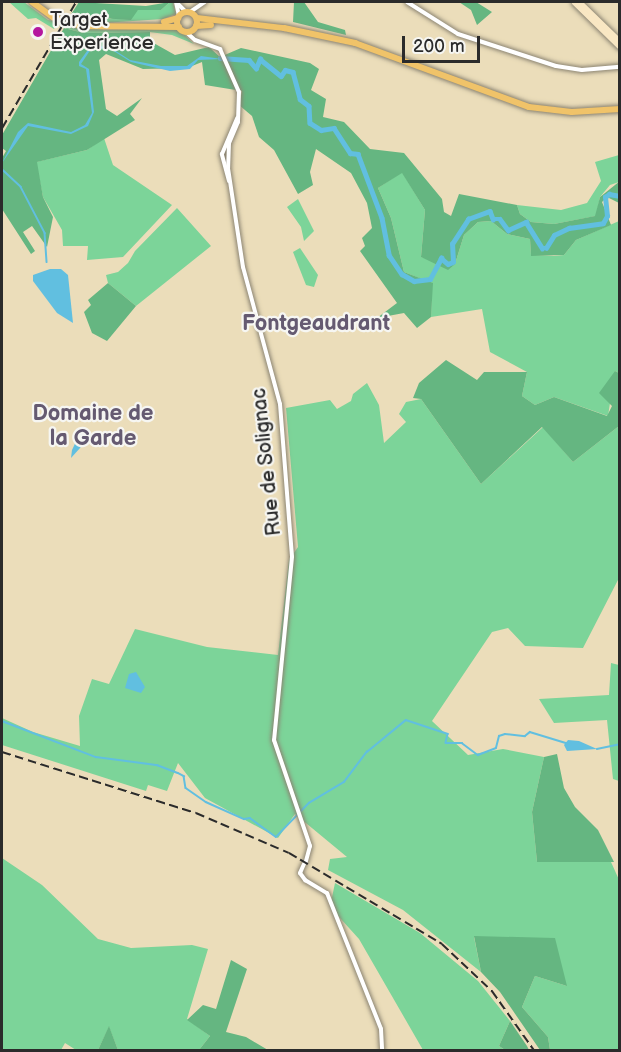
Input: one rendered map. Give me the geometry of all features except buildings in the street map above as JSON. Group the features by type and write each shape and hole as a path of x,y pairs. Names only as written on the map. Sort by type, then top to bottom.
{"main road":[{"path":"34,2 61,17 90,25 192,14 284,28 355,43 529,107 572,112 620,110"},
{"path":"34,2 61,20 89,28 179,27 191,31 283,31 354,46 495,100 533,111 580,115 620,110"},
{"path":"574,2 620,47"},
{"path":"580,2 620,41"},
{"path":"191,31 192,14"},
{"path":"178,17 179,27"}],"street":[{"path":"176,2 178,17"},
{"path":"176,2 192,14 200,4 205,2"},
{"path":"407,2 458,34 556,66 582,70 620,67"},
{"name":"Rue de Solignac","path":"191,31 220,49 239,92 238,118 227,153 243,267 280,404 292,558 274,740 310,846 300,873 305,880 327,893 381,1029 382,1050"}],"green space":[{"path":"9,2 24,2 48,20 58,22 54,29 36,18 28,19"},
{"path":"79,2 146,6 170,2 161,10 138,10 131,20 70,16"},
{"path":"173,2 176,14 163,19 103,23 75,18 80,15 110,19 138,10 161,10"},
{"path":"294,2 304,2 318,22 345,30 346,35 293,22"},
{"path":"459,2 476,2 492,12 477,25 471,10"},
{"path":"66,24 104,30 177,28 194,44 172,35 150,32 84,33 64,28"},
{"path":"64,28 84,33 150,32 150,41 175,55 209,47 220,57 241,48 310,63 319,69 311,90 326,99 323,117 344,122 370,149 404,153 442,199 444,212 451,216 459,194 517,205 520,214 531,222 554,224 595,216 600,197 620,181 619,203 607,197 602,202 611,225 576,240 564,255 531,256 530,239 507,234 491,221 478,222 464,235 455,264 448,270 421,257 425,210 402,173 378,188 391,218 404,272 433,283 431,317 417,328 404,313 377,318 397,303 360,251 365,246 362,238 372,228 367,203 351,173 316,149 310,172 313,185 298,194 274,150 259,137 252,116 239,105 242,91 205,85 202,62 187,68 143,69 106,54 99,60 106,109 117,116 142,98 130,114 135,120 87,150 37,162 43,197 53,217 47,247 32,226 23,232 35,251 31,254 2,209 2,158 6,151 2,148 2,135"},
{"path":"104,138 113,165 172,205 123,257 87,260 88,246 63,246 62,230 43,197 36,162 87,150"},
{"path":"619,155 619,182 610,185 600,197 596,216 554,224 531,222 520,214 517,205 561,210 587,203 601,181 595,162"},
{"path":"402,172 425,210 421,257 455,264 464,235 478,222 491,221 507,234 530,239 531,255 554,256 564,255 576,240 619,221 619,373 615,371 608,416 554,397 535,405 522,396 527,372 490,352 482,309 431,317 432,283 404,272 391,218 378,188"},
{"path":"298,199 314,231 304,241 301,227 287,207"},
{"path":"177,208 211,246 136,306 108,283 106,275 118,272 128,263 135,251"},
{"path":"300,248 318,275 314,287 306,285 293,252"},
{"path":"108,283 136,306 107,341 92,333 84,312 91,305 88,300"},
{"path":"446,360 477,380 484,372 527,372 522,396 535,405 554,397 607,416 612,406 599,393 615,371 619,373 619,426 573,462 542,427 481,484 421,399 413,398 419,383"},
{"path":"367,383 379,405 384,443 406,422 399,414 406,402 421,399 481,484 543,427 573,462 619,426 619,578 583,648 525,646 508,628 492,632 432,721 468,755 503,749 544,757 532,812 537,862 611,862 620,882 619,1050 550,1050 548,1037 522,1007 535,976 567,986 474,937 481,972 403,910 328,870 330,859 347,857 295,814 278,838 205,798 178,763 167,791 148,785 146,791 2,745 2,718 33,732 80,746 79,716 92,679 109,684 135,629 207,647 278,655 289,560 298,547 286,408 330,400 337,409 351,401 353,394"},
{"path":"611,663 619,665 619,781 613,779 607,720 554,723 539,699 609,695"},
{"path":"557,754 564,788 575,807 598,830 614,862 537,862 532,812 544,757"},
{"path":"2,858 42,885 98,939 131,948 192,945 208,949 187,1019 210,1036 199,1050 118,1050 109,1027 98,1050 76,1050 65,1043 61,1050 2,1050"},
{"path":"335,883 420,933 478,981 510,1021 499,1046 505,1050 423,1050 359,939 330,907"},
{"path":"474,936 555,938 567,986 535,976 522,1007 548,1037 550,1050 540,1050 500,992 481,972"},
{"path":"231,960 247,969 226,1032 246,1037 268,1050 199,1050 210,1036 187,1020 203,1005 216,1009"},
{"path":"510,1021 529,1050 505,1050 499,1046"},
{"path":"109,1026 118,1050 98,1050"}],"water":[{"path":"108,46 130,60 161,66 187,66 201,56 222,59 198,60 190,69 170,71 131,62 109,48 91,49 81,64 89,69 94,112 88,126 71,134 28,126 2,163 18,132 28,123 71,132 85,125 92,113 86,69 79,66 79,62 90,47"},
{"path":"50,269 61,269 68,275 73,323 57,313 33,281 33,275"},
{"path":"81,431 90,437 71,458 72,450"},
{"path":"136,672 145,687 141,693 125,688 129,674"},
{"path":"568,740 579,741 597,749 567,751 564,745"}],"waterway":[{"path":"220,58 249,60 256,68 260,59 281,76 285,70 293,72 300,99 309,106 310,123 321,130 334,128 350,153 358,154 382,218 389,255 402,274 414,281 430,279 441,258 448,264 453,262 452,244 468,219 490,211 493,219 500,219 508,230 526,222 542,248 546,248 554,235 569,228 603,223 607,216 605,197 609,194 620,196"},
{"path":"2,169 21,187 45,233 47,262"},
{"path":"2,721 96,757 157,765 178,773 184,776 186,788 206,802 244,819 250,818 276,837 309,803 344,782 367,752 406,720 448,734 446,743 462,743 478,755 496,748 499,736 505,734 525,736 530,732 566,743"},
{"path":"597,749 620,744"}],"railway":[{"path":"2,128 76,2"},
{"path":"2,752 196,813 289,853 442,944 492,991 534,1050"}],"place":[{"name":"Target Experience","path":"38,32"}],"district":[{"name":"Fontgeaudrant","path":"316,324"},
{"name":"Domaine de la Garde","path":"93,426"}]}
